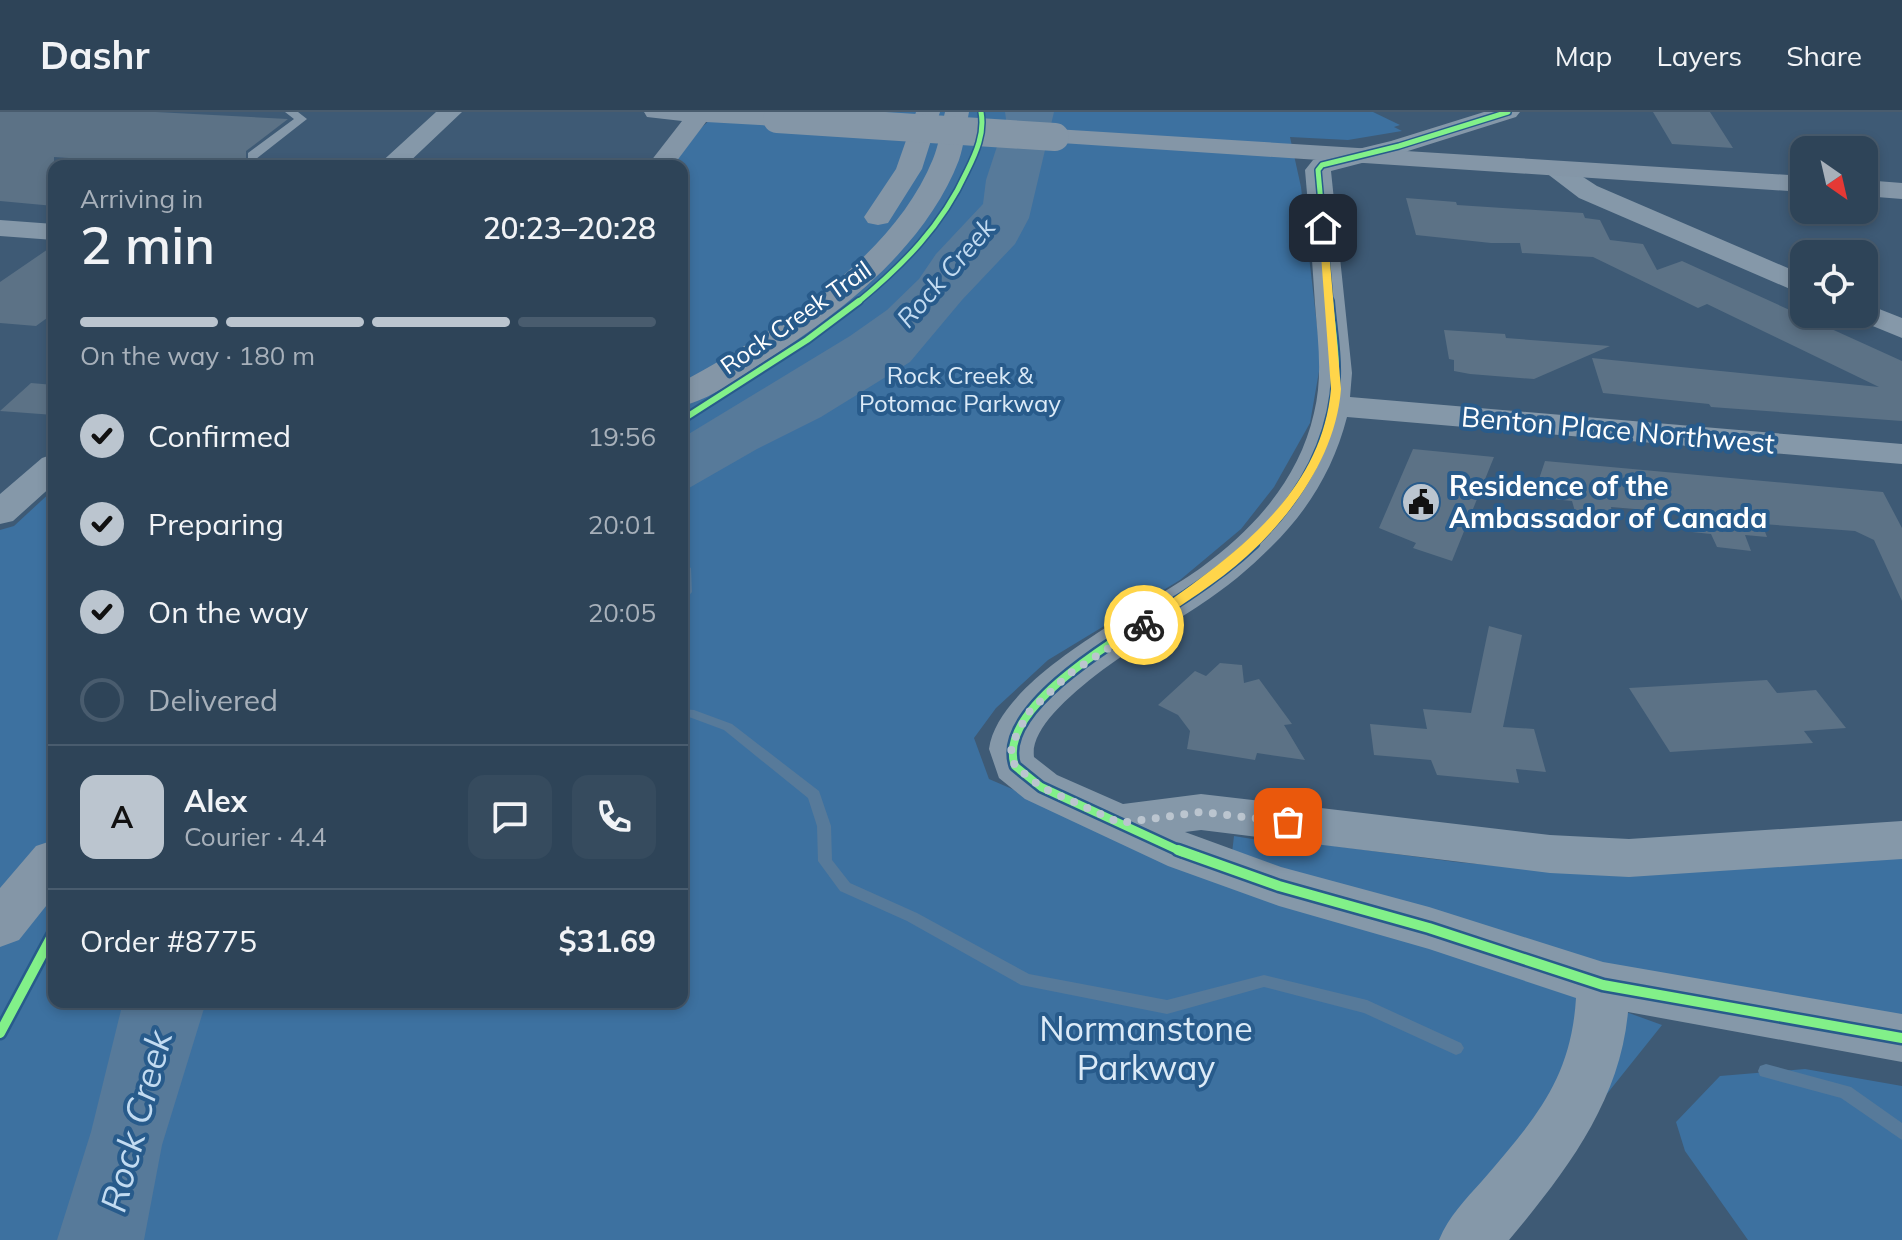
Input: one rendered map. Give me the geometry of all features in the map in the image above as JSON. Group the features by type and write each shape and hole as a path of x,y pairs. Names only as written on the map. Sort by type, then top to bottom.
{"main road":[{"path":"656,112 1790,183"},
{"path":"688,370 794,295 865,233 909,169 928,112"},
{"path":"688,392 809,315 892,242 926,200 939,177 950,151 957,112"},
{"path":"665,160 699,115"},
{"path":"1878,189 1902,191"},
{"path":"0,925 48,867"}],"street":[{"path":"397,160 450,112"},
{"path":"1508,112 1399,146 1351,156 1322,165 1318,170 1336,373 1334,406 1315,461 1299,491 1243,553 1208,582 1069,674 1028,713 1017,731 1011,753 1015,766 1041,787 1185,853 1279,886 1378,912 1603,985 1902,1038"},
{"path":"1554,169 1588,192 1790,280"},
{"path":"5,231 48,232"},
{"path":"1878,318 1902,329"},
{"name":"Benton Place Northwest","path":"1334,406 1902,454"},
{"path":"0,513 48,470"},
{"path":"1120,823 1201,812 1550,854 1629,858 1902,840"},
{"path":"1469,1240 1570,1116 1593,1065 1602,1023 1603,985"}],"lane":[{"path":"252,156 301,119 291,112"}],"green space":[{"name":"Rock Creek & Potomac Parkway","path":"718,112 1373,112 1400,125 1394,127 1402,131 1348,140 1290,137 1301,187 1321,360 1310,423 1274,487 1241,529 1180,580 1048,660 996,708 974,738 989,779 1263,898 1463,953 1662,1025 1490,1240 0,1240 0,530 14,526 48,495 48,1008 688,1008 688,160 676,160 698,131"},
{"path":"1234,836 1282,844 1305,842 1456,862 1569,872 1902,851 1902,1021 1607,968 1232,853"},
{"path":"1805,1069 1902,1086 1902,1240 1748,1240 1685,1151 1676,1122 1720,1076"}],"water":[{"name":"Rock Creek","path":"1005,112 1054,112 1029,218 1015,244 910,362 821,417 688,489 688,434 850,336 887,310 919,279 936,254 983,204 986,180 1006,119"},
{"name":"Rock Creek","path":"122,1008 204,1008 162,1145 144,1240 57,1240 91,1132"}],"building":[{"path":"0,112 156,112 288,119 246,151 246,160 54,157 54,160 48,160 48,205 0,201"},
{"path":"1653,112 1710,112 1733,148 1672,144"},
{"path":"1406,198 1456,202 1457,205 1583,213 1585,218 1600,220 1610,240 1643,244 1657,270 1682,261 1790,310 1790,328 1829,328 1902,361 1902,421 1711,407 1709,404 1603,393 1592,358 1879,387 1707,304 1698,308 1593,257 1522,253 1520,243 1416,235"},
{"path":"48,249 48,317 36,326 0,323 0,282"},
{"path":"1444,330 1610,346 1534,379 1470,374 1454,371 1454,360 1449,359"},
{"path":"31,383 48,384 48,415 0,411"},
{"name":"Residence of the Ambassador of Canada","path":"1413,449 1494,457 1452,561 1413,548 1416,543 1379,528"},
{"path":"1545,461 1883,492 1902,528 1902,601 1874,540 1855,531 1762,524 1767,537 1745,535 1751,551 1717,547 1711,534 1692,532 1682,513 1611,507 1614,526 1578,522 1572,501 1533,497"},
{"path":"1489,626 1522,635 1503,727 1534,729 1546,772 1516,769 1519,783 1437,775 1431,760 1374,755 1370,724 1427,729 1423,709 1471,713"},
{"path":"1220,663 1242,665 1244,683 1259,679 1292,724 1284,725 1305,760 1257,753 1255,760 1187,749 1190,731 1178,715 1158,705 1195,671 1206,676"},
{"path":"1767,680 1777,693 1816,690 1846,728 1804,731 1813,743 1670,752 1629,688"}],"waterway":[{"path":"688,713 728,727 814,795 824,826 825,861 845,887 912,917 1026,980 1167,1007 1264,981 1367,1007 1456,1048"},
{"path":"1766,1071 1845,1092 1902,1132"}],"cycle path":[{"name":"Rock Creek Trail","path":"688,416 850,309 890,276 925,240 953,201 973,159 982,130 981,112"},
{"path":"1508,112 1399,146 1322,165 1318,170 1336,373 1326,434 1310,471 1275,522 1234,561 1097,654 1043,698 1023,720 1012,743 1015,766 1041,787 1185,853 1279,886 1429,928 1603,985 1902,1038"},
{"path":"0,1033 48,943"}],"way so far":[{"path":"1144,625 1069,674 1028,713 1012,744 1015,766 1041,787 1120,823 1201,812 1288,822"}],"place":[{"name":"Residence of the Ambassador of Canada","path":"1421,502"}],"route":[{"path":"1144,625 1208,582 1243,553 1299,491 1315,461 1334,406 1336,389 1323,228"}],"park label":[{"name":"Normanstone Parkway","path":"1146,1048"}]}
